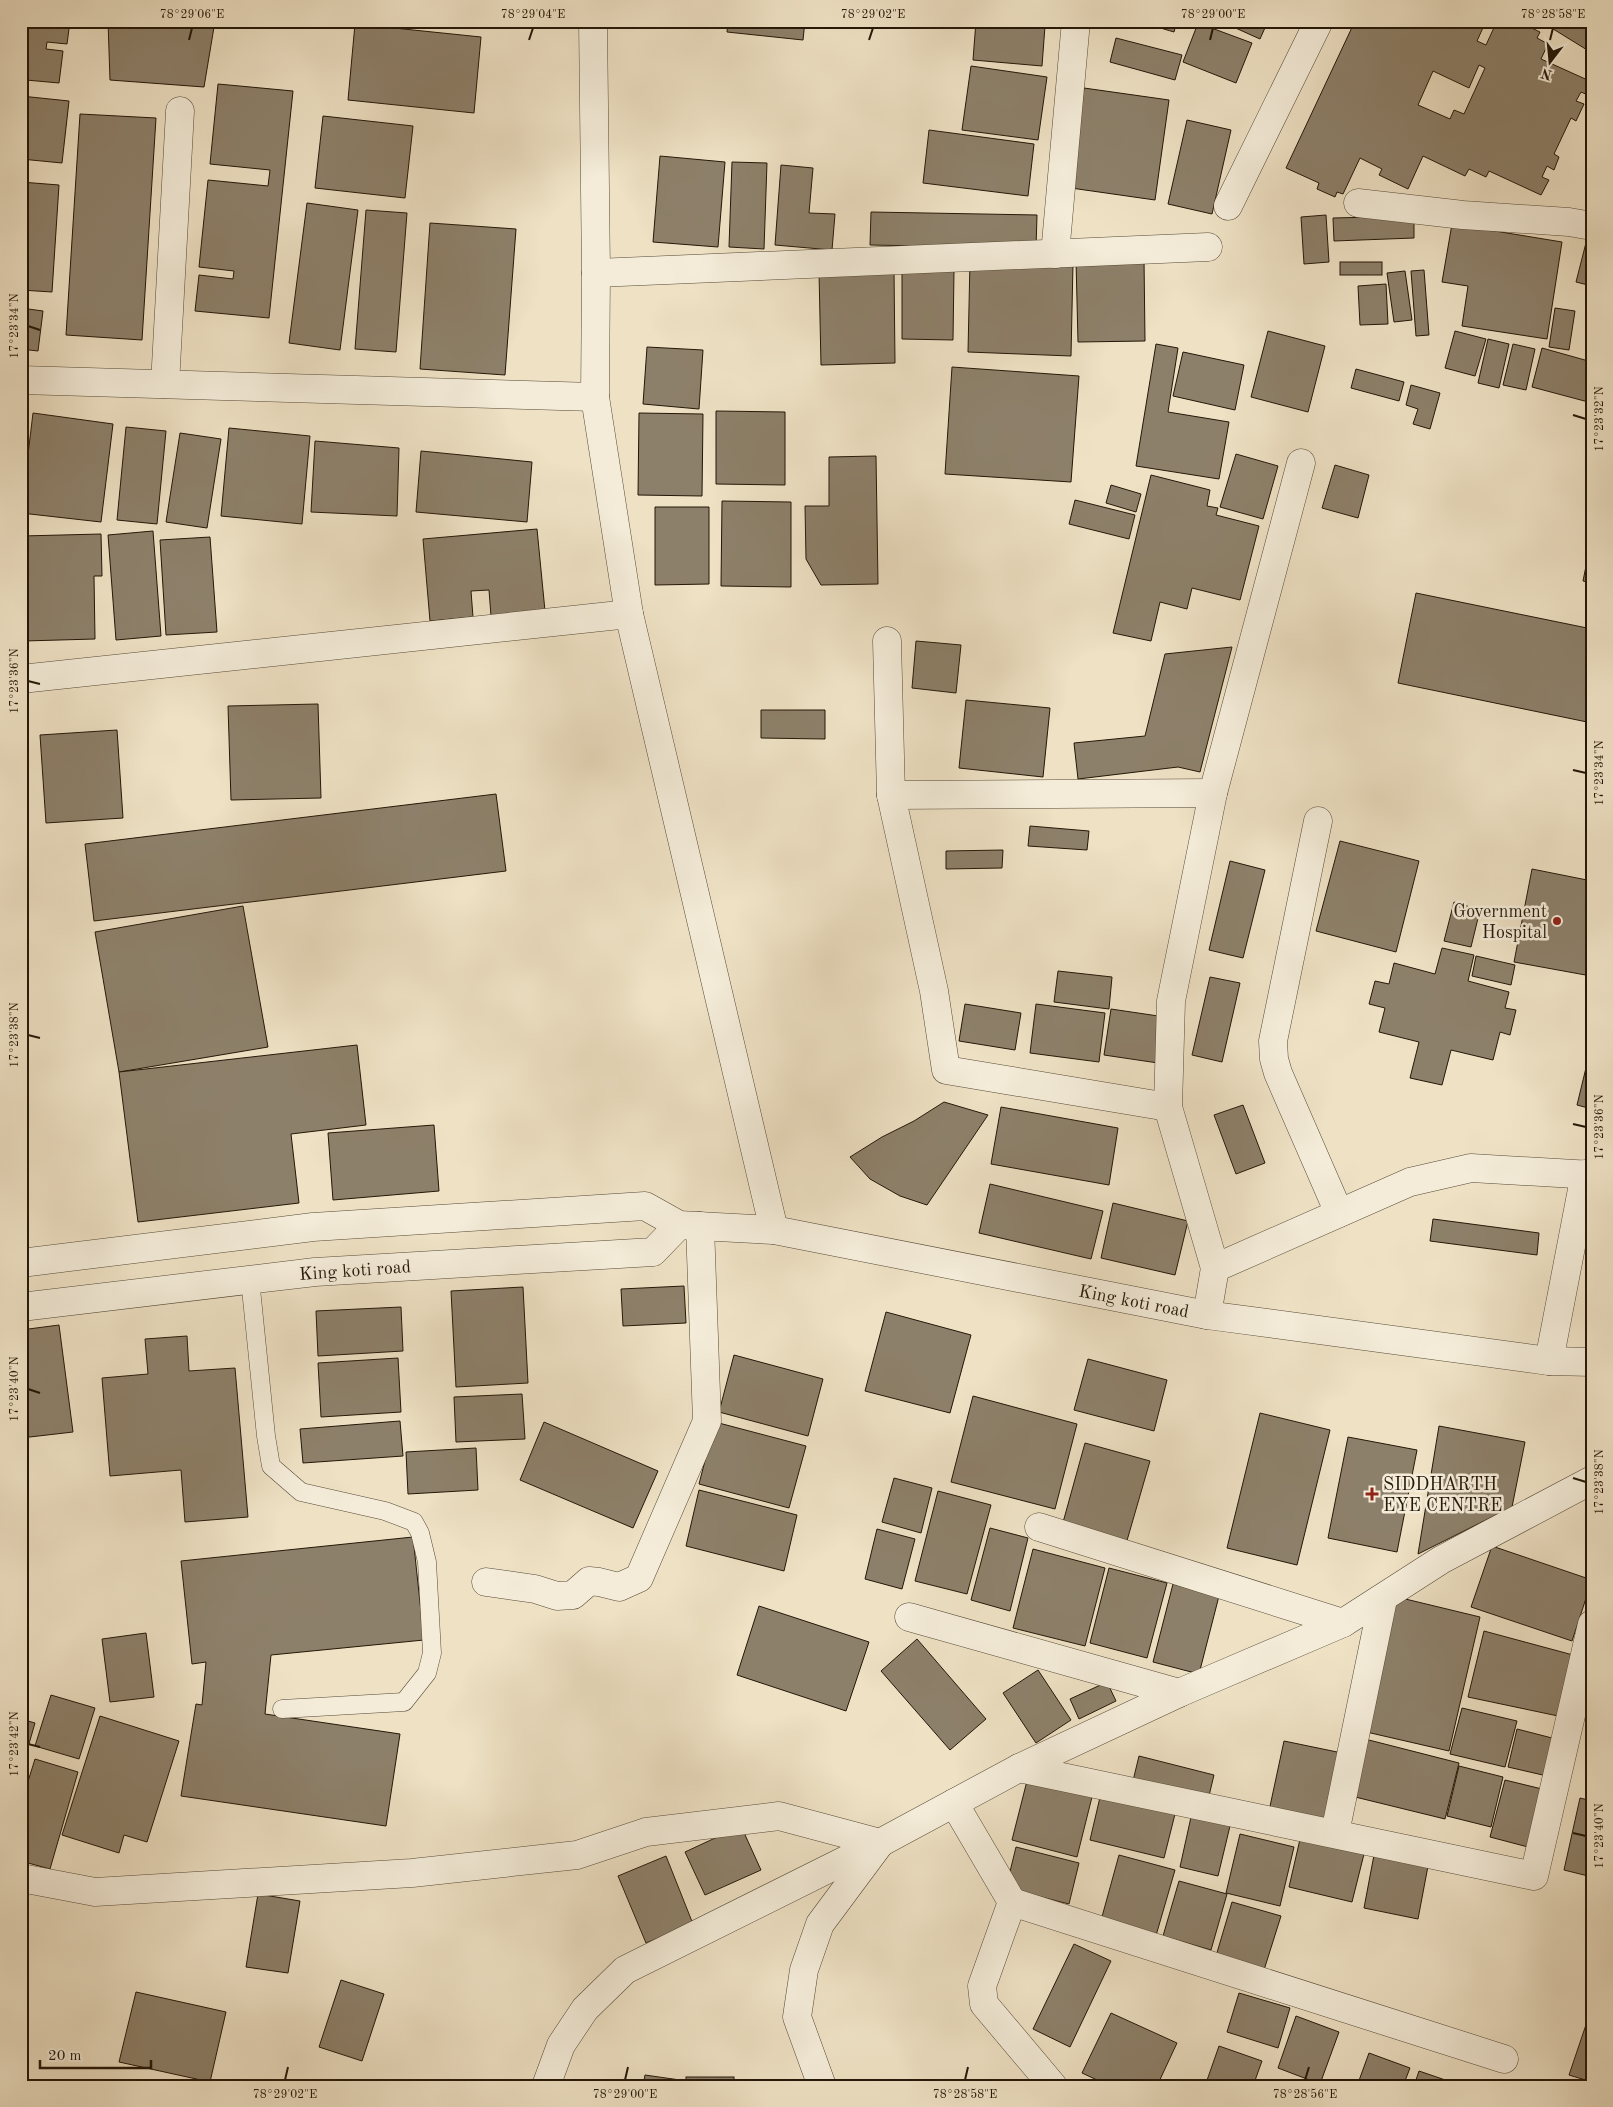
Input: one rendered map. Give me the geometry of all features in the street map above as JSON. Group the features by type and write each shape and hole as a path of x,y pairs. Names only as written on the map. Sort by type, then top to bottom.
{"street":[{"path":"593,21 596,273 595,397 629,614 774,1230"},
{"path":"1055,254 1073,36 1076,21"},
{"path":"1228,206 1319,21"},
{"path":"165,384 180,111"},
{"path":"1358,203 1463,215 1569,222 1592,226"},
{"path":"596,273 1208,246"},
{"path":"21,380 595,397"},
{"path":"1207,1315 1215,1268 1168,1108 1171,1001 1213,793 1302,463"},
{"path":"21,679 629,614"},
{"path":"887,641 891,795 934,991 946,1070 1168,1108"},
{"path":"891,795 1213,793"},
{"path":"1318,821 1273,1041 1278,1073 1339,1213"},
{"path":"1215,1268 1410,1182 1471,1168 1589,1174 1549,1361"},
{"name":"King koti road","path":"21,1263 313,1227 645,1206 690,1226 774,1230 1207,1315 1549,1361 1592,1362"},
{"path":"486,1582 535,1589 557,1596 573,1595 589,1581 619,1587 639,1578 707,1420 690,1226"},
{"name":"King koti road","path":"21,1307 315,1272 653,1252 690,1226"},
{"path":"546,2086 561,2045 585,2009 625,1970 880,1843 1019,1768 1179,1692 1343,1623 1441,1560 1592,1480"},
{"path":"1039,1527 1343,1623"},
{"path":"1335,1834 1383,1599"},
{"path":"909,1617 1179,1692"},
{"path":"1019,1768 1534,1876 1592,1624"},
{"path":"954,1803 1012,1902 1504,2058"},
{"path":"21,1878 95,1892 412,1873 577,1855 646,1832 779,1816 880,1843"},
{"path":"822,2086 797,2016 804,1970 820,1924 880,1843"},
{"path":"1012,1902 982,1986 984,2004 1053,2086"}],"lane":[{"path":"250,1279 266,1436 271,1466 300,1492 385,1511 414,1522 420,1533 427,1562 432,1653 427,1673 404,1702 282,1709"}],"building":[{"path":"21,21 70,21 67,44 47,42 46,49 63,51 59,83 26,80 27,69 21,69"},
{"path":"108,21 215,21 204,87 110,80"},
{"path":"728,21 805,21 803,40 727,32"},
{"path":"976,21 1045,26 1042,66 973,60"},
{"path":"1137,21 1177,21 1174,32"},
{"path":"1220,21 1268,21 1260,39"},
{"path":"1355,21 1486,21 1477,41 1486,45 1497,21 1517,21 1540,32 1537,38 1548,44 1541,59 1592,82 1588,95 1581,92 1576,101 1584,104 1576,121 1571,118 1554,154 1559,157 1554,170 1547,166 1542,177 1549,180 1541,195 1489,171 1486,177 1469,169 1465,176 1423,156 1408,189 1379,175 1382,169 1360,158 1343,194 1337,192 1335,197 1317,189 1319,183 1286,168","holes":["1479,65 1485,68 1464,114 1454,110 1450,119 1418,105 1433,71 1469,88"]},
{"path":"1553,21 1592,21 1592,53 1550,27"},
{"path":"1198,23 1252,43 1236,83 1183,62"},
{"path":"355,24 481,37 474,113 348,100"},
{"path":"1116,38 1182,55 1175,80 1110,62"},
{"path":"971,66 1047,77 1038,140 962,130"},
{"path":"218,84 293,91 269,318 195,311 199,275 233,279 234,271 199,267 208,180 268,186 270,170 210,164"},
{"path":"1084,88 1169,100 1155,200 1071,188"},
{"path":"21,96 69,101 62,163 21,159"},
{"path":"80,114 156,118 142,340 66,335"},
{"path":"323,116 413,126 405,198 315,188"},
{"path":"1187,120 1231,130 1212,214 1168,204"},
{"path":"929,130 1034,144 1028,196 923,183"},
{"path":"660,156 725,162 718,247 653,242"},
{"path":"732,162 767,163 764,249 729,247"},
{"path":"781,165 813,168 809,213 835,214 832,250 775,245"},
{"path":"21,182 59,185 52,292 21,290"},
{"path":"307,203 358,210 340,350 289,343"},
{"path":"366,210 407,213 396,352 355,349"},
{"path":"871,212 1037,215 1036,248 870,245"},
{"path":"1326,215 1329,262 1304,264 1301,217"},
{"path":"1414,216 1414,238 1334,241 1333,218"},
{"path":"430,223 516,229 505,375 420,369"},
{"path":"1452,224 1562,242 1547,339 1462,326 1468,286 1442,282"},
{"path":"1589,231 1592,231 1592,286 1576,282"},
{"path":"1144,259 1145,341 1078,342 1076,260"},
{"path":"970,260 1073,263 1071,356 968,352"},
{"path":"1340,262 1382,262 1382,275 1340,275"},
{"path":"902,269 954,270 953,340 902,339"},
{"path":"1424,270 1429,335 1416,336 1411,271"},
{"path":"894,271 895,363 821,365 819,272"},
{"path":"1405,271 1412,320 1394,322 1387,273"},
{"path":"1386,284 1388,324 1360,325 1358,286"},
{"path":"21,308 43,311 38,351 21,349"},
{"path":"1555,308 1575,311 1569,350 1549,347"},
{"path":"1268,331 1325,346 1308,412 1251,397"},
{"path":"1455,331 1486,339 1475,376 1445,368"},
{"path":"1488,339 1509,344 1499,388 1478,383"},
{"path":"1156,344 1178,348 1168,412 1229,422 1219,479 1136,466"},
{"path":"1513,344 1535,349 1526,390 1503,385"},
{"path":"647,347 703,350 699,409 643,404"},
{"path":"1542,348 1592,362 1592,403 1532,387"},
{"path":"1183,352 1244,365 1235,410 1173,396"},
{"path":"952,367 1079,376 1071,482 945,474"},
{"path":"1356,369 1404,382 1399,401 1351,388"},
{"path":"1411,385 1440,393 1430,429 1413,424 1418,409 1406,405"},
{"path":"716,411 785,412 785,485 716,484"},
{"path":"33,413 113,424 101,522 21,513"},
{"path":"639,413 703,414 702,496 638,495"},
{"path":"126,427 166,431 157,524 117,520"},
{"path":"229,428 310,436 302,524 221,516"},
{"path":"180,433 221,439 207,528 166,522"},
{"path":"315,441 399,448 397,516 311,512"},
{"path":"421,451 532,462 527,522 416,512"},
{"path":"1236,454 1278,466 1263,519 1220,507"},
{"path":"876,456 878,584 821,585 806,559 805,506 829,506 829,457"},
{"path":"1335,465 1369,475 1358,518 1322,508"},
{"path":"1151,475 1210,490 1207,506 1218,508 1216,515 1259,526 1240,600 1192,588 1187,609 1160,602 1151,641 1113,633"},
{"path":"1111,485 1141,494 1136,512 1106,503"},
{"path":"1075,500 1135,515 1129,539 1069,524"},
{"path":"722,501 791,502 791,587 721,586"},
{"path":"655,507 709,507 709,584 655,585"},
{"path":"537,529 545,611 491,616 489,590 471,591 473,617 430,621 423,539"},
{"path":"153,531 161,636 116,640 108,535"},
{"path":"101,534 102,576 94,576 95,639 24,641 22,536"},
{"path":"1592,536 1592,583 1583,581"},
{"path":"210,537 217,632 166,635 160,540"},
{"path":"1416,593 1592,629 1592,723 1398,683"},
{"path":"916,641 961,645 956,693 912,688"},
{"path":"1232,647 1200,772 1178,767 1078,779 1074,743 1145,736 1165,654"},
{"path":"966,700 1050,708 1043,777 959,768"},
{"path":"318,704 321,798 231,800 228,706"},
{"path":"761,710 825,710 825,739 761,738"},
{"path":"117,730 123,818 46,823 40,735"},
{"path":"496,794 506,871 94,921 85,844"},
{"path":"1030,826 1089,831 1087,850 1028,846"},
{"path":"1340,841 1419,861 1396,952 1316,931"},
{"path":"1003,850 1002,868 946,869 946,851"},
{"path":"1230,861 1265,870 1243,958 1209,950"},
{"name":"Government Hospital","path":"1532,869 1592,881 1591,976 1514,962"},
{"path":"1454,902 1480,910 1471,947 1444,941"},
{"path":"243,906 268,1047 119,1072 95,932"},
{"path":"1442,948 1474,955 1468,981 1509,992 1505,1008 1516,1010 1510,1035 1500,1032 1493,1060 1451,1050 1442,1085 1410,1078 1419,1042 1379,1032 1385,1008 1369,1004 1375,981 1389,984 1394,963 1435,974"},
{"path":"1476,956 1515,965 1511,985 1472,976"},
{"path":"1058,971 1112,977 1109,1009 1054,1002"},
{"path":"1210,977 1240,983 1222,1062 1192,1055"},
{"path":"965,1004 1021,1013 1015,1050 959,1041"},
{"path":"1036,1004 1105,1013 1099,1062 1030,1053"},
{"path":"1111,1009 1165,1017 1158,1063 1104,1055"},
{"path":"1592,1043 1592,1109 1577,1105"},
{"path":"357,1045 366,1125 291,1134 299,1203 138,1222 119,1072"},
{"path":"944,1102 988,1115 927,1205 900,1196 870,1179 850,1157 882,1137 914,1121"},
{"path":"1243,1105 1265,1163 1236,1174 1214,1115"},
{"path":"1001,1107 1118,1128 1109,1185 991,1164"},
{"path":"434,1125 439,1191 333,1200 328,1133"},
{"path":"990,1184 1103,1211 1091,1259 979,1233"},
{"path":"1113,1203 1188,1221 1175,1275 1101,1258"},
{"path":"1433,1219 1539,1233 1537,1255 1430,1241"},
{"path":"684,1286 686,1323 623,1326 621,1289"},
{"path":"523,1287 528,1383 456,1387 451,1291"},
{"path":"401,1307 403,1351 318,1356 316,1311"},
{"path":"886,1312 971,1335 950,1413 865,1391"},
{"path":"59,1325 73,1432 21,1438 21,1330"},
{"path":"187,1336 189,1371 235,1368 248,1517 185,1522 181,1470 110,1476 102,1378 148,1374 145,1339"},
{"path":"734,1355 823,1379 808,1436 719,1412"},
{"path":"398,1358 401,1412 321,1417 318,1363"},
{"path":"1088,1359 1167,1380 1154,1431 1074,1410"},
{"path":"522,1394 525,1439 456,1442 454,1397"},
{"path":"973,1396 1077,1424 1055,1509 951,1482"},
{"path":"1260,1413 1330,1430 1297,1565 1227,1548"},
{"path":"400,1421 403,1456 303,1463 300,1429"},
{"path":"544,1422 658,1471 633,1528 520,1480"},
{"path":"715,1422 806,1446 789,1508 699,1484"},
{"path":"1439,1426 1525,1442 1512,1507 1418,1554"},
{"name":"SIDDHARTH EYE CENTRE","path":"1348,1437 1417,1450 1397,1552 1328,1538"},
{"path":"1085,1443 1150,1461 1126,1544 1062,1526"},
{"path":"476,1448 478,1490 408,1494 406,1452"},
{"path":"894,1478 932,1488 921,1533 882,1522"},
{"path":"699,1490 797,1515 784,1571 686,1546"},
{"path":"938,1491 991,1505 967,1594 915,1581"},
{"path":"990,1528 1028,1538 1010,1611 971,1600"},
{"path":"877,1529 915,1539 902,1589 865,1579"},
{"path":"413,1537 424,1640 271,1655 265,1714 400,1734 386,1826 181,1796 196,1704 202,1705 206,1662 192,1664 181,1561"},
{"path":"1492,1546 1592,1580 1572,1641 1471,1607"},
{"path":"1033,1549 1105,1568 1085,1646 1013,1628"},
{"path":"1109,1568 1167,1583 1147,1658 1090,1643"},
{"path":"1173,1584 1219,1596 1199,1674 1153,1662"},
{"path":"1393,1596 1480,1617 1449,1751 1362,1731"},
{"path":"759,1606 869,1642 846,1711 737,1675"},
{"path":"1484,1631 1573,1655 1558,1716 1468,1697"},
{"path":"146,1633 154,1697 110,1702 102,1639"},
{"path":"917,1639 986,1719 950,1750 881,1671"},
{"path":"1038,1670 1071,1720 1036,1743 1003,1693"},
{"path":"1107,1682 1116,1701 1079,1719 1070,1699"},
{"path":"51,1695 95,1708 79,1759 35,1746"},
{"path":"1462,1708 1517,1721 1505,1767 1450,1754"},
{"path":"100,1716 179,1741 147,1842 124,1835 119,1853 62,1835"},
{"path":"21,1719 35,1723 22,1768 21,1768"},
{"path":"1517,1729 1556,1739 1547,1776 1508,1767"},
{"path":"1361,1738 1459,1763 1445,1819 1347,1795"},
{"path":"1284,1741 1342,1753 1327,1823 1269,1811"},
{"path":"1139,1756 1214,1775 1207,1804 1132,1785"},
{"path":"35,1759 78,1772 50,1869 21,1861 21,1804"},
{"path":"1459,1766 1503,1777 1491,1827 1447,1816"},
{"path":"1029,1773 1094,1789 1077,1857 1012,1840"},
{"path":"1505,1780 1542,1789 1528,1847 1490,1837"},
{"path":"1101,1793 1176,1810 1164,1858 1090,1840"},
{"path":"1580,1798 1592,1801 1592,1877 1564,1870"},
{"path":"1191,1817 1230,1826 1218,1876 1180,1867"},
{"path":"741,1826 761,1870 705,1895 685,1852"},
{"path":"1240,1834 1294,1847 1280,1906 1226,1893"},
{"path":"1301,1835 1365,1850 1352,1902 1289,1887"},
{"path":"1016,1847 1079,1863 1069,1904 1006,1888"},
{"path":"1119,1855 1175,1870 1155,1939 1100,1924"},
{"path":"1374,1855 1428,1866 1418,1919 1364,1908"},
{"path":"666,1856 693,1924 646,1943 618,1876"},
{"path":"1179,1881 1227,1894 1211,1950 1163,1936"},
{"path":"258,1894 300,1901 288,1973 246,1967"},
{"path":"1232,1902 1281,1916 1264,1970 1216,1956"},
{"path":"1074,1944 1111,1961 1070,2047 1033,2029"},
{"path":"341,1980 384,1994 362,2061 319,2047"},
{"path":"136,1992 226,2012 210,2082 119,2062"},
{"path":"1239,1993 1290,2008 1278,2048 1227,2032"},
{"path":"1592,2007 1592,2082 1569,2075"},
{"path":"1111,2013 1177,2043 1157,2086 1110,2086 1082,2073"},
{"path":"1296,2016 1339,2032 1320,2084 1278,2068"},
{"path":"1219,2046 1262,2061 1253,2086 1205,2086"},
{"path":"1369,2053 1410,2068 1403,2086 1357,2086"},
{"path":"1419,2071 1460,2085 1460,2086 1414,2086"},
{"path":"645,2075 680,2080 680,2086 643,2086"},
{"path":"686,2077 734,2077 734,2086 686,2086"}],"place":[{"name":"Government Hospital","path":"1557,921"},
{"name":"SIDDHARTH EYE CENTRE","path":"1372,1494"}]}
